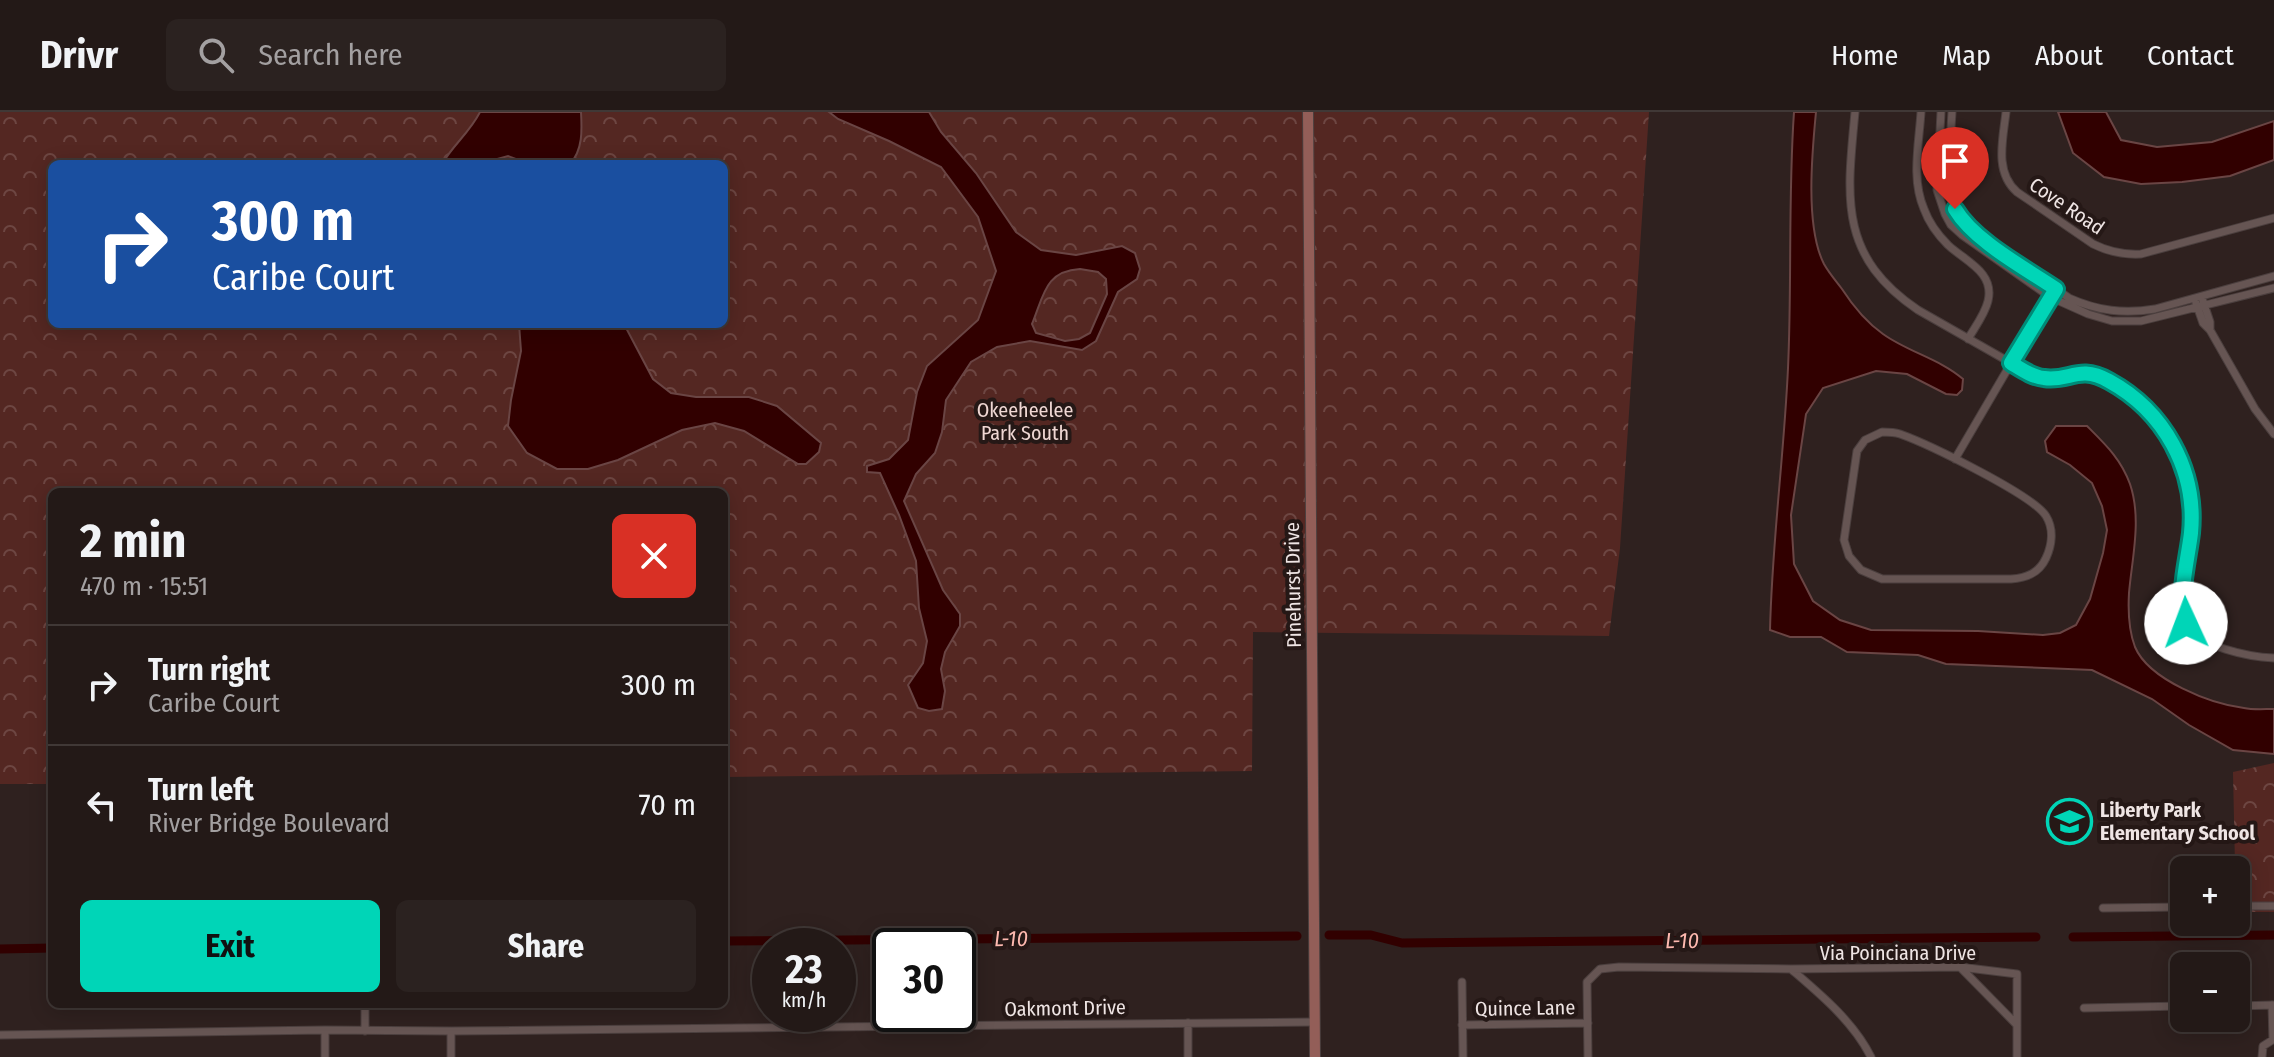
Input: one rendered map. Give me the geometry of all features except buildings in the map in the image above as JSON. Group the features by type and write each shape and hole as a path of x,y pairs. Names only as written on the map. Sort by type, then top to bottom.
{"street":[{"name":"Pinehurst Drive","path":"1308,112 1315,1057"},
{"path":"1855,112 1849,199 1851,218 1861,247 1875,271 1896,294 1918,310 2034,376 2047,379 2080,373 2099,376 2137,400 2155,418 2176,450 2190,499 2191,532 2182,605 2186,623 2193,633 2205,641 2245,654 2274,658"},
{"path":"1921,112 1916,168 1924,210 1938,235 1979,269 1988,285 1987,305 1968,339"},
{"path":"1941,112 1937,190 1951,225 2053,293 2085,305 2122,312 2274,288"},
{"path":"1952,112 1948,178 1955,209 1976,234 2053,293"},
{"name":"Cove Road","path":"2006,112 2002,165 2008,183 2104,250 2141,254 2274,218"},
{"path":"2199,301 2274,276"},
{"path":"1955,459 2053,293"},
{"path":"2199,301 2203,323 2255,409 2274,434"},
{"path":"1894,432 1955,459 2026,499 2044,513 2052,536 2042,565 2030,575 2011,579 1889,579 1876,578 1861,570 1849,556 1844,540 1860,445 1876,434 1894,432"},
{"path":"2250,906 2274,906"},
{"path":"2103,908 2170,907"},
{"path":"1960,967 2018,1026"},
{"name":"Via Poinciana Drive","path":"1588,1057 1587,982 1600,969 1960,967 2017,974 2017,1057"},
{"name":"Via Poinciana Drive","path":"1791,969 1826,999 1865,1045 1871,1057"},
{"path":"1462,982 1463,1057"},
{"path":"2250,1006 2273,1005 2274,1040 2263,1046 2262,1057"},
{"path":"2084,1008 2170,1006"},
{"path":"365,1008 365,1031"},
{"name":"Oakmont Drive","path":"0,1035 1314,1022"},
{"path":"1188,1023 1188,1057"},
{"name":"Quince Lane","path":"1462,1025 1588,1023"},
{"path":"325,1030 325,1057"},
{"path":"451,1031 451,1057"}],"green space":[{"name":"Okeeheelee Park South","path":"0,112 1649,112 1620,548 1609,636 1253,632 1252,771 728,777 728,488 48,488 48,784 0,784"},
{"path":"2274,763 2274,912 2250,912 2250,856 2235,856 2233,772"}],"shaded area":[{"path":"480,112 581,112 579,146 573,160 518,160 508,156 494,160 445,160"},
{"path":"829,112 929,112 1016,232 1041,250 1076,255 1122,246 1135,253 1140,269 1137,279 1118,292 1096,341 1082,350 1030,341 997,347 971,362 946,400 942,432 935,453 916,474 904,501 943,590 960,614 960,626 945,652 941,669 945,691 942,709 929,711 918,708 908,685 923,663 927,641 919,608 916,561 880,473 867,472 867,466 889,459 908,440 917,392 927,366 978,320 996,271 978,217 941,167","holes":["1080,269 1098,272 1106,279 1107,294 1090,333 1065,341 1036,333 1032,324 1043,294 1059,274"]},
{"path":"1794,112 1816,112 1812,210 1818,249 1826,267 1855,308 1877,329 1963,379 1962,390 1957,395 1946,394 1907,374 1876,371 1823,388 1806,414 1791,515 1794,564 1813,601 1840,620 1871,630 2043,635 2060,633 2076,625 2090,599 2107,530 2102,506 2092,483 2047,452 2045,441 2056,426 2087,426 2117,460 2134,497 2136,525 2129,606 2135,647 2153,670 2199,696 2230,706 2274,709 2274,754 2233,750 2152,699 2092,670 1946,664 1918,655 1847,652 1821,637 1790,637 1770,630 1788,368"},
{"path":"2058,112 2106,112 2121,140 2157,147 2212,142 2274,121 2274,160 2230,176 2182,182 2141,184 2104,177 2073,153"},
{"path":"519,328 626,328 653,379 671,393 696,397 749,397 777,406 821,443 819,452 806,464 798,464 744,431 715,423 682,430 618,460 588,469 557,469 527,453 508,426 521,351"}],"waterway":[{"name":"L-10","path":"1329,935 1371,935 1402,943 2036,937"},
{"name":"L-10","path":"2073,937 2274,935"},
{"name":"L-10","path":"728,941 1297,936"},
{"name":"L-10","path":"0,949 48,948"}],"place":[{"name":"Liberty Park Elementary School","path":"2069,821"}],"route":[{"path":"1955,209 1976,234 2056,289 2011,363 2040,378 2080,373 2105,379 2137,400 2167,433 2183,468 2190,499 2191,532 2182,605 2186,623"}]}
